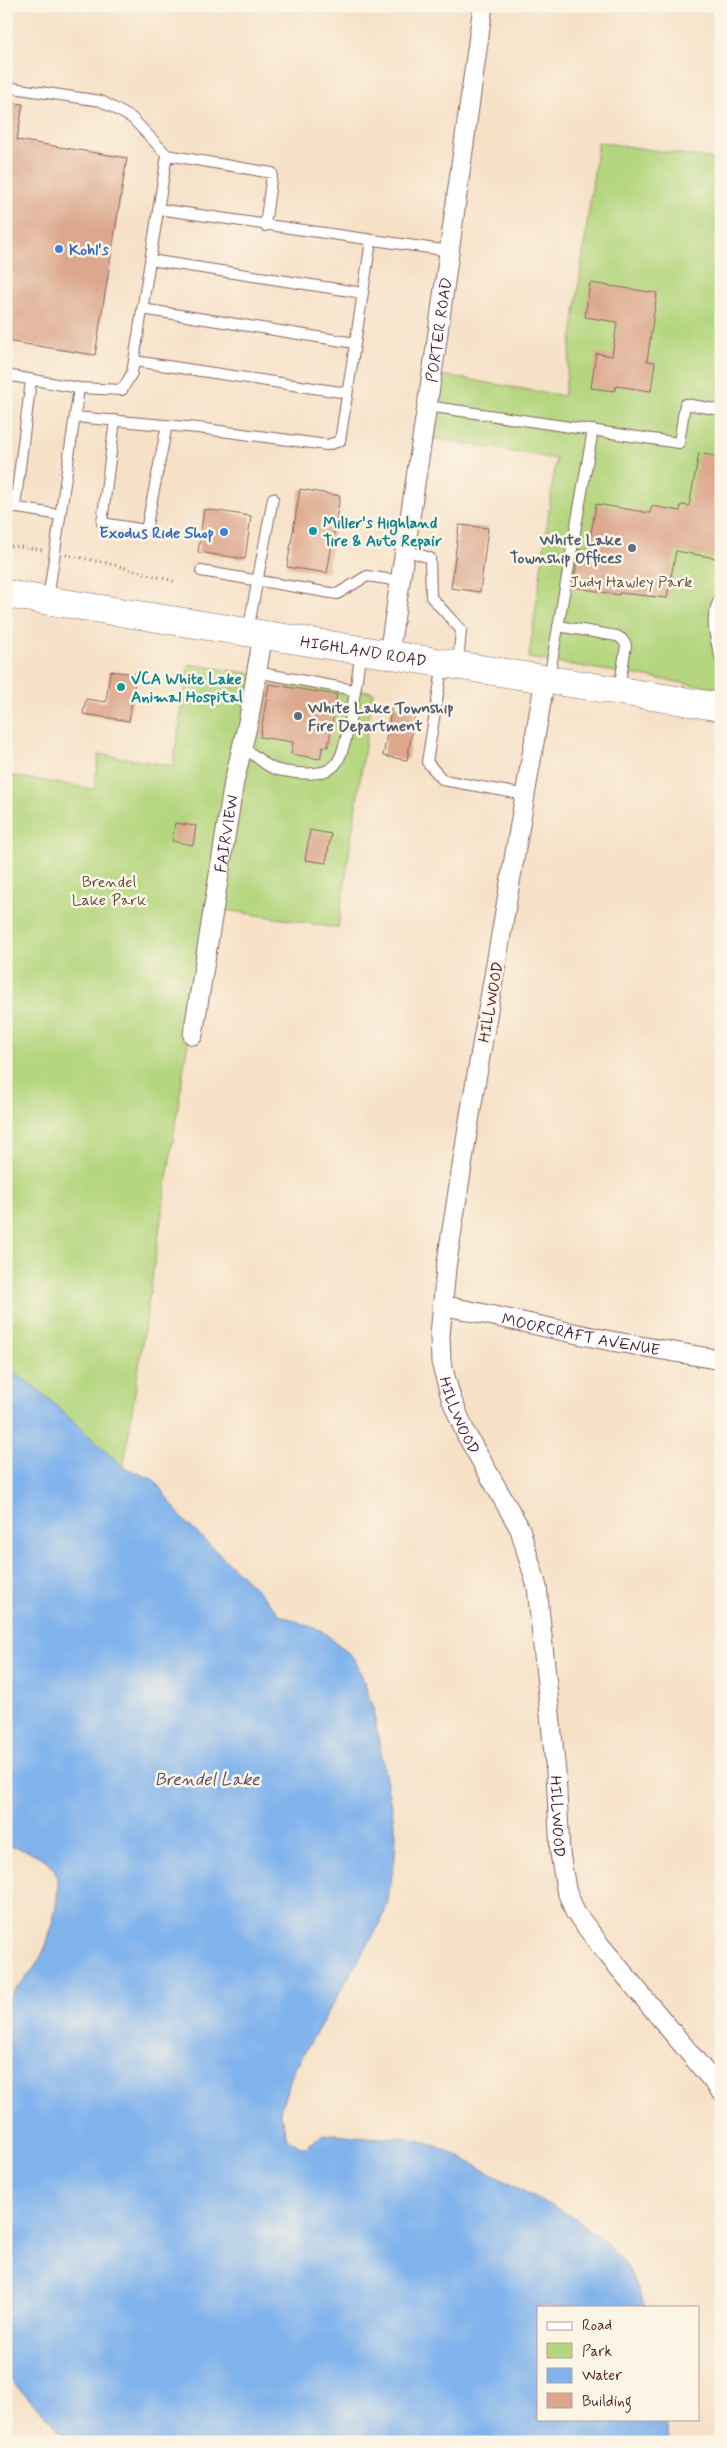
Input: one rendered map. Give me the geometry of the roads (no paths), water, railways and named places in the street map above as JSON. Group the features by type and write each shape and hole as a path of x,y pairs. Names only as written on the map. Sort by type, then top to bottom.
{"highway":[{"name":"HIGHLAND ROAD","path":"6,594 619,690 719,698"}],"street":[{"name":"PORTER ROAD","path":"389,654 450,251 483,6"},
{"name":"FAIRVIEW","path":"193,1035 234,782 242,750 256,672 256,633"},
{"name":"HILLWOOD","path":"547,679 470,1115 446,1268 440,1336 441,1362 451,1398 466,1434 520,1529 537,1587 556,1773 560,1853 566,1889 576,1912 600,1945 721,2091"},
{"name":"MOORCRAFT AVENUE","path":"442,1305 611,1341 721,1360"}],"lane":[{"path":"6,87 101,101 132,118 166,155 272,173 265,226"},
{"path":"6,375 79,388 122,390 132,373 166,155"},
{"path":"158,210 450,251"},
{"path":"75,417 167,425 327,446 340,441 372,241"},
{"path":"150,260 363,293"},
{"path":"142,309 355,343"},
{"path":"134,361 347,393"},
{"path":"31,380 11,507 60,516"},
{"path":"48,600 79,388"},
{"path":"427,406 679,443 685,404 721,410"},
{"path":"115,420 102,523 146,530 167,425"},
{"path":"547,679 592,430"},
{"path":"256,633 257,581 272,498"},
{"path":"405,550 430,558 432,597 461,630 450,664 427,762 443,780 526,795"},
{"path":"201,571 337,594 367,576 400,581"},
{"path":"721,597 715,606 713,623 714,641 721,660"},
{"path":"558,626 617,636 622,639 626,645 619,690"},
{"path":"242,750 248,751 269,768 308,773 326,770 334,766 344,749 362,650"},
{"path":"256,672 354,690"}],"water":[{"name":"Brendel Lake","path":"6,1366 41,1392 123,1467 154,1480 184,1521 256,1589 280,1615 322,1631 352,1656 362,1676 373,1709 396,1833 395,1858 387,1905 381,1922 293,2072 280,2111 287,2139 301,2147 306,2147 321,2136 333,2134 377,2138 404,2137 437,2145 578,2220 599,2237 627,2266 645,2306 537,2306 537,2420 665,2420 670,2442 72,2442 6,2376 6,2001 31,1972 42,1954 51,1930 58,1889 57,1877 50,1864 33,1853 6,1845"}],"place":[{"name":"Kohl's","path":"59,249"},
{"name":"Miller's Highland Tire & Auto Repair","path":"313,531"},
{"name":"Exodus Ride Shop","path":"224,532"},
{"name":"White Lake Township Offices","path":"632,548"},
{"name":"VCA White Lake Animal Hospital","path":"121,687"},
{"name":"White Lake Township Fire Department","path":"298,716"}],"park label":[{"name":"Judy Hawley Park","path":"631,581"},
{"name":"Brendel Lake Park","path":"109,890"}]}
